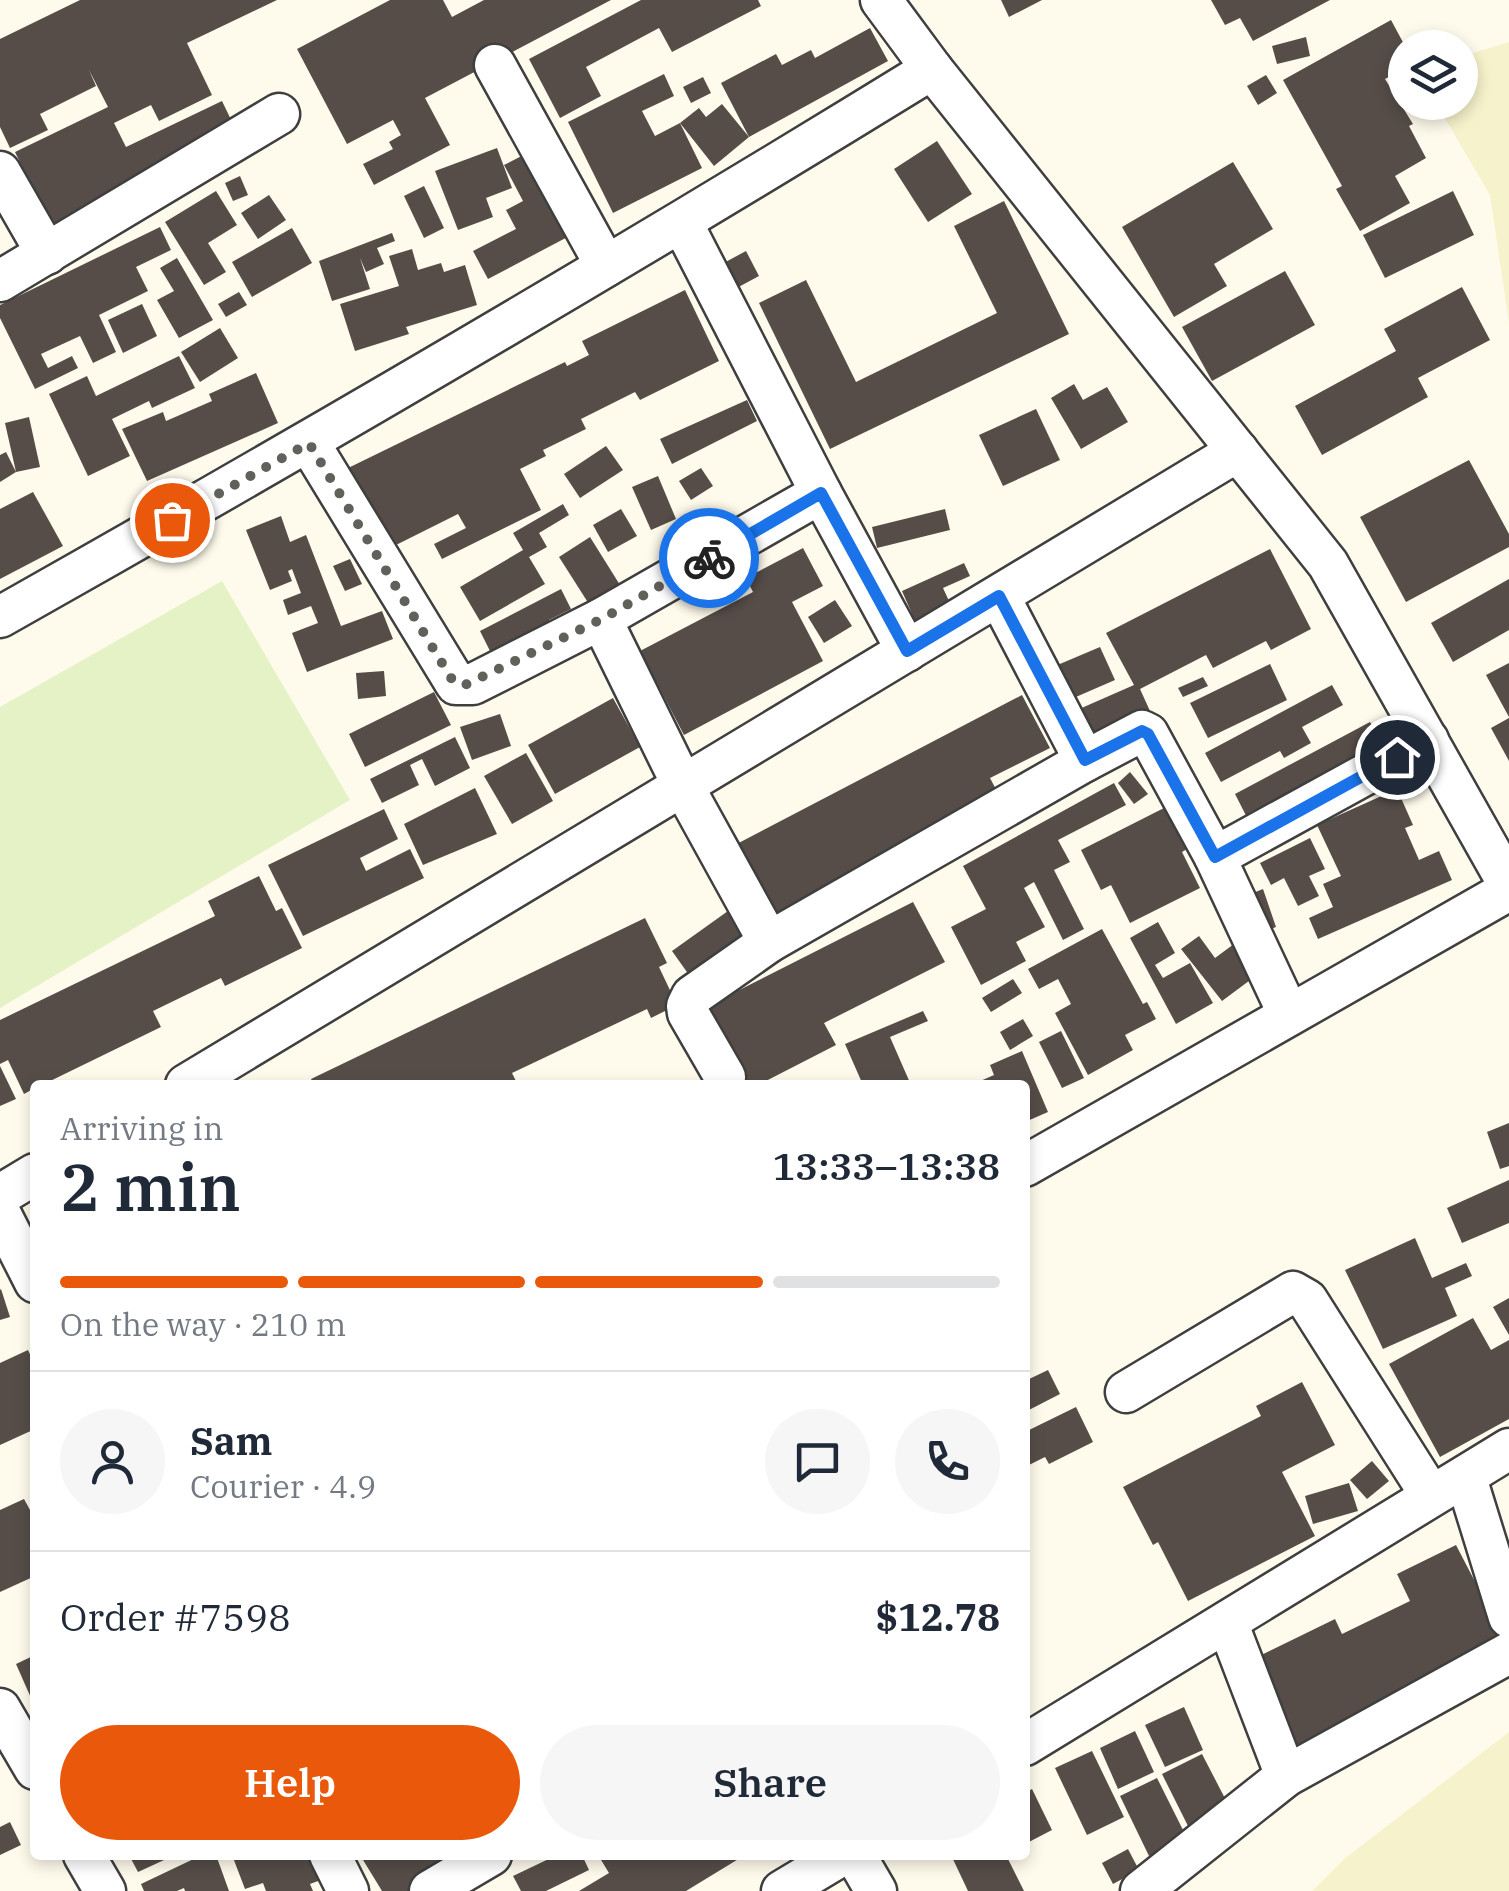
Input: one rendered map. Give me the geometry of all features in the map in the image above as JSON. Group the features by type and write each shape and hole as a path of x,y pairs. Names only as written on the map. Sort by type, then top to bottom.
{"street":[{"path":"881,0 1328,564 1509,888 1030,1163"},
{"path":"495,65 606,266"},
{"path":"0,617 309,443 682,223 932,69"},
{"path":"0,281 279,114"},
{"path":"0,172 47,254"},
{"path":"682,223 907,651"},
{"path":"309,443 456,684 473,684 602,619 821,493"},
{"path":"206,1080 237,1072 683,786 1238,451"},
{"path":"999,596 1085,760"},
{"path":"602,619 683,786 769,942"},
{"path":"725,1080 688,1014 689,999 769,942 1130,734 1142,731 1148,734 1215,857 1290,1015"},
{"path":"1215,857 1428,740"},
{"path":"0,1194 30,1177"},
{"path":"0,1213 30,1272"},
{"path":"1126,1392 1293,1292 1300,1294 1448,1486 1509,1617"},
{"path":"1030,1742 1509,1449"},
{"path":"1227,1622 1286,1776"},
{"path":"1141,1891 1286,1776 1509,1654"},
{"path":"9,1708 30,1758"},
{"path":"87,1860 105,1891"},
{"path":"332,1860 348,1891"},
{"path":"430,1891 483,1860"},
{"path":"782,1891 834,1860"},
{"path":"858,1860 876,1891"}],"shaded area":[{"path":"1509,42 1509,323 1490,195 1446,120 1478,120 1478,51"},
{"path":"1509,1732 1509,1891 1312,1891 1344,1859"}],"green space":[{"path":"222,581 350,800 0,1008 0,707"}],"building":[{"path":"80,0 277,0 187,43 212,95 159,121 151,105 114,123 126,147 222,101 235,128 60,245 15,152 108,107 89,70 96,86 40,114 48,130 10,148 0,127 0,39"},
{"path":"390,0 443,0 452,17 484,0 611,0 425,98 450,145 374,185 363,164 393,149 389,142 401,135 393,120 347,144 297,49"},
{"path":"641,0 758,0 761,6 672,52 659,28 586,67 601,96 560,118 529,59"},
{"path":"1001,0 1042,0 1009,17"},
{"path":"1211,0 1330,0 1253,41 1240,18 1225,25"},
{"path":"1391,20 1396,30 1388,30 1388,120 1411,120 1413,124 1409,126 1426,158 1395,176 1410,203 1360,231 1336,189 1342,186 1283,80"},
{"path":"870,28 888,61 749,137 721,83 776,54 782,65 811,50 815,58"},
{"path":"1306,37 1310,56 1277,64 1272,46"},
{"path":"664,74 674,96 642,111 655,136 680,123 702,168 613,213 568,122"},
{"path":"1266,75 1277,93 1258,105 1247,86"},
{"path":"703,77 711,93 691,103 683,87"},
{"path":"722,104 749,137 714,166 680,123 699,108 706,117"},
{"path":"937,141 972,194 928,222 894,169"},
{"path":"497,148 512,188 486,198 493,217 458,230 435,171"},
{"path":"533,150 577,232 488,279 473,251 516,229 506,210 523,201 504,165"},
{"path":"1233,162 1273,229 1214,264 1227,286 1174,317 1122,227"},
{"path":"240,176 248,195 233,201 225,183"},
{"path":"424,186 444,228 424,238 404,196"},
{"path":"216,191 237,225 208,243 226,272 204,285 165,222"},
{"path":"1453,191 1474,235 1385,278 1363,235"},
{"path":"269,195 286,220 258,239 241,213"},
{"path":"1004,201 1069,334 830,449 759,303 806,280 856,382 997,313 954,226"},
{"path":"160,227 171,250 136,267 148,291 99,315 116,352 93,363 80,336 41,354 48,368 72,356 78,368 35,389 0,318 0,305"},
{"path":"292,228 312,263 252,297 232,262"},
{"path":"392,233 395,241 377,248 384,264 366,272 360,258 370,289 332,301 319,261"},
{"path":"412,249 418,270 441,263 444,272 465,265 477,305 406,327 409,334 355,351 340,304 399,286 389,256"},
{"path":"746,251 759,276 733,290 720,265"},
{"path":"177,258 213,320 179,338 157,300 174,291 160,268"},
{"path":"1285,271 1315,325 1212,381 1182,327"},
{"path":"1462,287 1490,340 1418,378 1428,397 1322,455 1295,406 1396,351 1384,329"},
{"path":"685,290 719,361 640,400 635,392 581,419 586,429 543,450 546,456 520,469 541,510 442,559 434,544 466,528 458,514 384,551 344,470 565,362 567,366 589,355 582,341"},
{"path":"239,292 247,305 226,317 218,304"},
{"path":"142,304 157,336 123,353 108,320"},
{"path":"220,328 238,358 200,382 181,352"},
{"path":"179,356 195,388 152,408 149,401 112,419 130,456 88,476 49,394 87,376 96,396"},
{"path":"256,373 278,423 147,481 122,429 163,412 166,421 212,401 209,394"},
{"path":"1074,384 1083,400 1107,387 1128,422 1081,449 1051,398"},
{"path":"747,400 757,421 672,464 660,439"},
{"path":"1036,409 1060,460 1003,486 979,435"},
{"path":"29,417 40,467 16,472 5,423"},
{"path":"606,446 623,470 580,498 564,474"},
{"path":"6,452 16,472 0,482 0,455"},
{"path":"1469,460 1509,534 1509,547 1406,602 1360,517"},
{"path":"701,468 713,486 691,500 679,481"},
{"path":"658,476 676,519 651,530 632,487"},
{"path":"33,492 63,546 0,579 0,509"},
{"path":"563,504 569,515 539,533 547,547 529,557 545,584 480,621 460,587 523,550 513,533"},
{"path":"621,509 637,536 608,552 593,525"},
{"path":"945,509 950,530 877,548 872,527"},
{"path":"281,516 290,542 306,535 341,626 382,611 393,639 307,672 292,633 318,623 311,606 288,615 283,600 301,593 292,569 288,571 292,581 270,590 246,530"},
{"path":"590,537 625,593 594,612 559,557"},
{"path":"803,548 823,586 792,602 823,661 684,735 640,651 753,592 746,578"},
{"path":"1270,549 1311,629 1271,650 1266,641 1213,668 1206,655 1140,689 1155,722 1094,749 1077,710 1134,685 1106,633"},
{"path":"350,559 362,584 345,591 333,566"},
{"path":"964,563 970,576 943,588 955,614 919,630 902,591"},
{"path":"1509,579 1509,630 1453,662 1431,623"},
{"path":"561,589 571,609 549,620 556,635 505,681 480,631"},
{"path":"835,600 852,626 824,643 808,617"},
{"path":"1100,647 1115,680 1062,703 1048,669"},
{"path":"1509,663 1509,717 1486,675"},
{"path":"1270,664 1287,700 1208,738 1190,703"},
{"path":"384,671 386,696 358,699 356,673"},
{"path":"1203,677 1208,686 1183,697 1178,688"},
{"path":"1332,685 1343,705 1302,727 1311,743 1284,758 1280,751 1221,782 1205,753"},
{"path":"434,692 451,725 365,767 349,734"},
{"path":"1022,695 1050,748 990,778 1008,812 774,934 729,848"},
{"path":"613,698 640,747 555,794 528,745"},
{"path":"500,714 511,746 472,760 460,727"},
{"path":"1509,718 1509,761 1491,728"},
{"path":"1370,722 1390,759 1259,841 1235,794"},
{"path":"455,737 470,768 435,786 422,759 410,765 419,785 382,803 370,779"},
{"path":"526,753 553,801 512,824 484,776"},
{"path":"1130,772 1148,794 1134,804 1118,783"},
{"path":"1114,783 1126,805 1058,840 1070,862 1054,870 1084,929 1063,940 1034,882 1024,888 1045,927 1016,942 1026,961 981,985 951,927 986,909 963,866"},
{"path":"475,788 497,834 423,865 404,824"},
{"path":"1397,789 1413,825 1405,828 1419,860 1439,851 1452,880 1318,939 1309,918 1333,907 1323,884 1341,876 1317,825"},
{"path":"1164,808 1187,849 1182,852 1200,888 1130,923 1111,885 1101,890 1081,850"},
{"path":"384,809 398,839 360,858 366,871 410,849 424,878 303,936 268,865"},
{"path":"1310,838 1325,869 1309,876 1319,896 1298,906 1284,878 1271,885 1260,863"},
{"path":"1246,874 1253,893 1263,889 1276,927 1252,936 1232,879"},
{"path":"259,876 276,911 282,908 302,948 225,986 221,978 153,1011 161,1027 52,1080 30,1080 30,1091 24,1094 8,1060 0,1064 0,1020 215,916 208,901"},
{"path":"913,902 945,962 824,1023 836,1045 768,1080 741,1080 704,1008"},
{"path":"728,911 756,950 699,989 672,951"},
{"path":"645,918 667,963 659,967 677,1005 651,1018 647,1009 512,1073 516,1080 311,1079"},
{"path":"1158,922 1175,953 1155,965 1163,978 1190,963 1213,1003 1176,1024 1130,938"},
{"path":"1102,929 1143,1004 1147,1002 1156,1019 1125,1035 1133,1050 1088,1075 1055,1013 1071,1004 1058,979 1039,989 1028,969"},
{"path":"1199,936 1215,958 1238,941 1261,972 1222,1001 1181,949"},
{"path":"1013,979 1022,993 991,1012 982,998"},
{"path":"923,1011 928,1021 890,1037 909,1080 861,1080 845,1044"},
{"path":"1023,1019 1033,1036 1010,1050 1000,1032"},
{"path":"1061,1031 1084,1078 1062,1088 1039,1042"},
{"path":"1022,1051 1048,1112 1030,1120 1030,1080 983,1080 994,1075 990,1065"},
{"path":"0,1066 16,1099 0,1106"},
{"path":"1509,1123 1509,1166 1500,1169 1487,1132"},
{"path":"1509,1180 1509,1223 1462,1243 1447,1208"},
{"path":"1415,1238 1432,1278 1466,1263 1472,1276 1445,1288 1457,1316 1383,1349 1345,1270"},
{"path":"0,1290 10,1317 0,1320"},
{"path":"1509,1298 1509,1335 1493,1307"},
{"path":"1473,1318 1491,1350 1509,1340 1509,1419 1440,1457 1389,1364"},
{"path":"28,1350 30,1354 30,1431 0,1445 0,1363"},
{"path":"1048,1370 1060,1394 1030,1409 1030,1379"},
{"path":"1302,1382 1335,1445 1282,1472 1315,1536 1188,1601 1158,1542 1153,1545 1123,1487 1261,1416 1256,1406"},
{"path":"1076,1407 1093,1442 1049,1464 1045,1457 1030,1464 1030,1430"},
{"path":"1372,1461 1389,1481 1367,1499 1350,1480"},
{"path":"1349,1483 1358,1511 1313,1524 1305,1496"},
{"path":"24,1499 30,1510 30,1578 0,1592 0,1510"},
{"path":"1456,1545 1509,1647 1296,1756 1249,1661 1335,1619 1342,1634 1410,1601 1397,1574"},
{"path":"30,1657 30,1696 16,1664"},
{"path":"1184,1707 1203,1750 1165,1767 1145,1725"},
{"path":"1135,1731 1154,1772 1118,1789 1100,1748"},
{"path":"1092,1751 1124,1817 1087,1835 1055,1768"},
{"path":"1202,1754 1230,1808 1189,1828 1162,1774"},
{"path":"1157,1778 1187,1838 1149,1856 1120,1796"},
{"path":"1030,1790 1052,1830 1030,1841"},
{"path":"10,1822 21,1845 0,1855 0,1827"},
{"path":"1128,1849 1139,1870 1113,1884 1102,1863"},
{"path":"132,1860 164,1860 138,1872"},
{"path":"191,1860 218,1860 229,1891 144,1891 141,1884"},
{"path":"234,1860 336,1860 340,1873 310,1884 313,1891 266,1891 263,1883 245,1889"},
{"path":"363,1860 496,1860 440,1891 382,1891"},
{"path":"547,1860 584,1860 589,1870 546,1891 521,1891 513,1876"},
{"path":"601,1860 737,1860 686,1891 579,1891 609,1873"},
{"path":"953,1860 1008,1860 1024,1891 968,1891"}],"way so far":[{"path":"172,520 309,443 451,678 463,686 602,619 709,558"}],"route":[{"path":"709,558 821,493 907,651 999,596 1085,760 1130,734 1148,734 1215,857 1397,757"}]}
